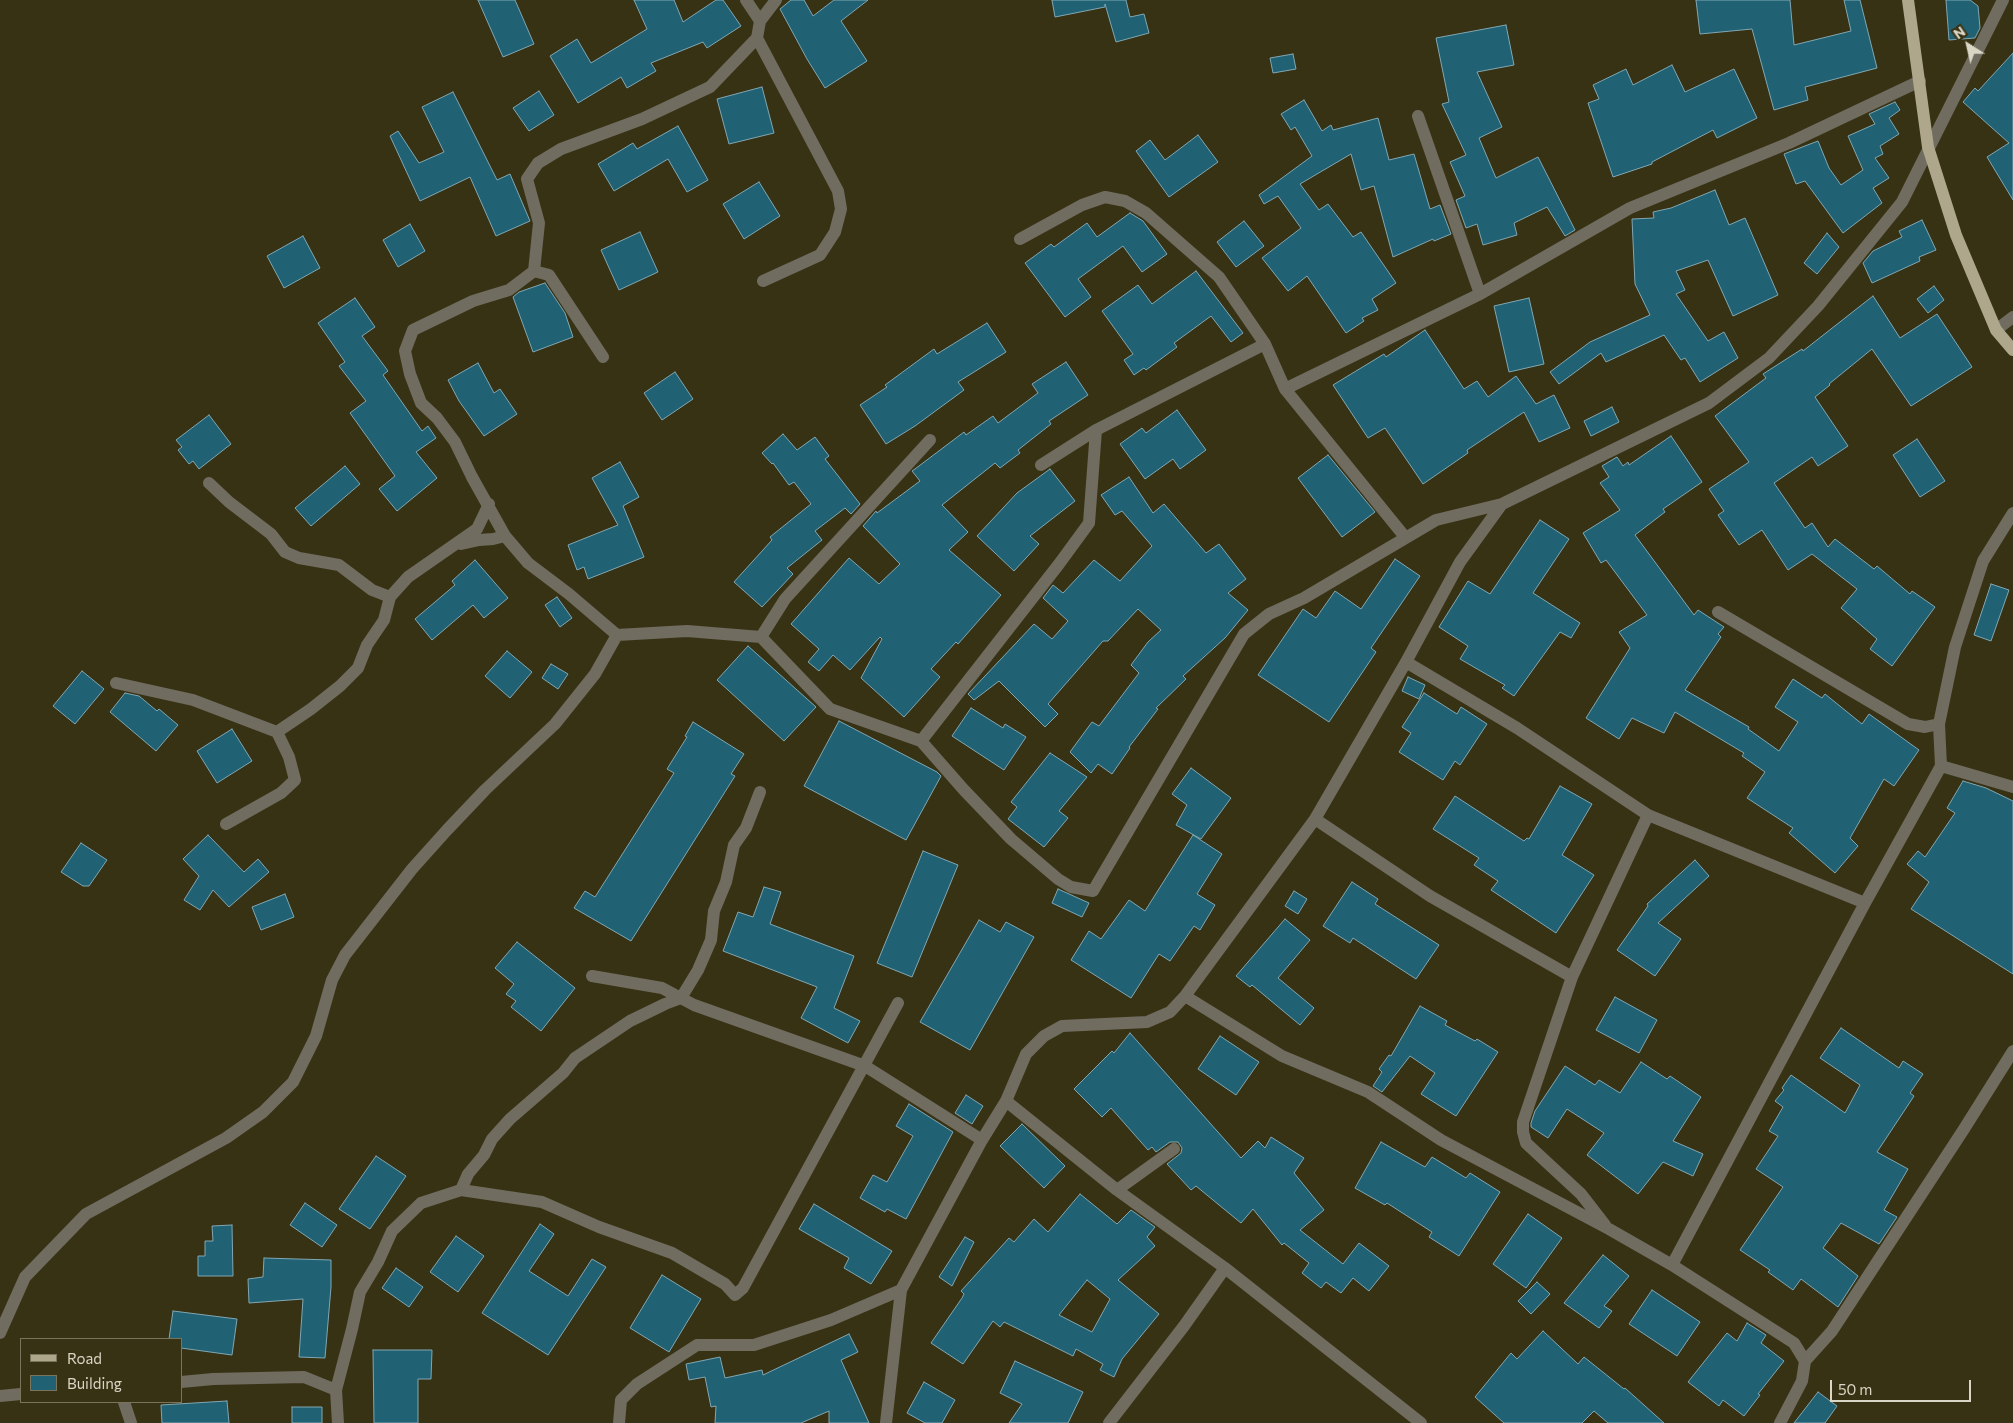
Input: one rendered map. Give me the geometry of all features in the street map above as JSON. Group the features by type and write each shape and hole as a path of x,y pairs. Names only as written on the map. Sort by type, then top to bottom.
{"main road":[{"path":"1908,0 1928,147 1956,235 1996,330 2013,350"}],"street":[{"path":"746,0 760,21"},
{"path":"776,0 760,21 757,38 710,87 642,119 561,149 538,163 527,179 539,223 534,271 509,290 474,301 413,330 405,350 410,374 421,403 437,418 455,442 505,536 528,563 569,594 616,635 687,631 760,637 830,709 922,741 964,790 1011,839 1058,879 1071,887 1093,891 1244,634 1269,614 1304,598 1436,520 1502,504 1611,452 1709,402 1769,358 1818,306 1902,202 2002,0"},
{"path":"757,38 838,191 840,209 835,232 820,255 763,281"},
{"path":"1285,389 1480,294 1630,208 1789,143 1920,81"},
{"path":"1418,116 1480,294"},
{"path":"1020,239 1082,205 1105,196 1125,201 1146,213 1219,277 1265,344 1285,389 1405,537"},
{"path":"534,271 549,275 603,357"},
{"path":"1996,330 2013,317"},
{"path":"1041,465 1096,430 1265,344"},
{"path":"922,741 1089,523 1096,430"},
{"path":"760,637 785,599 930,440"},
{"path":"209,483 229,502 271,534 285,552 299,558 339,565 372,590 390,597"},
{"path":"278,732 326,698 358,668 367,644 384,620 390,597 408,577 456,545 476,528 488,504"},
{"path":"886,1423 901,1290 982,1140 1006,1101 1026,1054 1044,1036 1062,1026 1147,1022 1170,1012 1185,996 1315,819 1406,662 1460,562 1502,504"},
{"path":"1672,1265 1865,903 1941,766 1939,724 1955,647 1984,561 2013,513"},
{"path":"456,545 505,536"},
{"path":"1718,612 1908,724 1925,727 1939,724"},
{"path":"0,1333 25,1277 86,1214 226,1138 263,1112 293,1082 316,1036 332,980 344,955 412,870 447,830 485,790 555,724 594,674 616,635"},
{"path":"1406,662 1517,728 1648,815 1865,903"},
{"path":"116,683 193,700 278,732 289,756 295,780 281,793 226,824"},
{"path":"1941,766 2013,787"},
{"path":"461,1190 468,1174 484,1155 492,1139 510,1119 562,1073 574,1058 604,1040 630,1021 681,998 698,970 711,940 714,911 726,882 734,845 746,828 760,792"},
{"path":"1609,1229 1581,1194 1526,1143 1523,1122 1572,977 1648,815"},
{"path":"1315,819 1430,896 1572,977"},
{"path":"592,976 662,988 694,1005 865,1066 982,1140"},
{"path":"1185,996 1282,1056 1368,1092 1441,1140 1609,1229 1672,1265 1794,1343 1805,1361"},
{"path":"338,1423 336,1390 360,1292 378,1262 392,1230 421,1202 461,1190 542,1202 598,1227 672,1253 725,1284 735,1295 743,1288 898,1003"},
{"path":"1780,1423 1802,1381 1805,1361 1832,1330 2013,1051"},
{"path":"1006,1101 1118,1190 1225,1268 1420,1423"},
{"path":"1118,1190 1174,1149"},
{"path":"1109,1423 1184,1326 1225,1268"},
{"path":"619,1423 621,1400 637,1384 697,1345 754,1345 832,1320 901,1290"},
{"path":"182,1382 214,1379 304,1377 336,1390"},
{"path":"0,1396 20,1394"},
{"path":"124,1403 131,1423"}],"building":[{"path":"478,0 515,0 534,44 503,57"},
{"path":"634,0 674,0 683,22 716,0 723,0 741,26 707,48 703,42 651,63 656,71 627,88 621,77 578,103 550,56 577,39 591,63 647,29"},
{"path":"791,0 804,0 813,16 834,0 868,0 841,21 867,61 825,88 780,9"},
{"path":"1052,0 1126,0 1130,17 1144,14 1149,33 1116,42 1105,4 1105,7 1055,17"},
{"path":"1696,0 1790,0 1794,45 1851,31 1844,0 1860,0 1877,68 1805,87 1808,100 1774,110 1752,29 1700,34"},
{"path":"1946,0 1970,0 1978,6 1980,28 1975,38 1949,40"},
{"path":"1506,25 1514,65 1477,72 1502,127 1479,138 1496,178 1538,157 1575,230 1565,236 1547,207 1514,223 1517,235 1483,245 1477,224 1466,228 1456,200 1465,196 1450,162 1466,155 1442,104 1449,102 1436,38"},
{"path":"2013,53 2013,200 1987,157 2009,143 1963,102 1975,88 1978,91"},
{"path":"1293,54 1296,69 1273,73 1270,58"},
{"path":"1672,65 1685,92 1734,69 1757,118 1717,138 1713,130 1652,162 1652,164 1613,177 1588,103 1599,99 1593,85 1626,69 1633,85"},
{"path":"762,87 774,133 729,144 717,99"},
{"path":"539,91 554,115 529,131 513,108"},
{"path":"453,92 497,180 510,174 530,221 496,236 470,177 420,201 390,136 398,131 419,163 444,152 422,107"},
{"path":"1304,100 1322,131 1331,125 1333,130 1378,118 1389,160 1414,154 1430,209 1440,205 1451,234 1434,241 1433,239 1393,257 1374,186 1361,190 1351,154 1300,184 1319,210 1328,204 1353,237 1361,232 1396,283 1372,299 1378,310 1362,318 1364,321 1346,333 1307,276 1288,291 1262,258 1301,228 1278,196 1264,204 1259,195 1312,156 1295,127 1291,130 1281,114"},
{"path":"1895,102 1900,110 1889,118 1899,134 1880,146 1883,154 1875,158 1889,178 1873,188 1882,203 1843,233 1805,181 1796,184 1784,154 1818,141 1829,168 1841,185 1863,170 1848,136 1875,124 1869,114"},
{"path":"678,126 708,180 687,192 668,159 614,191 598,164 633,143 637,149"},
{"path":"1198,135 1218,162 1169,197 1136,151 1150,140 1165,160"},
{"path":"759,182 780,216 744,239 723,204"},
{"path":"1715,190 1729,225 1745,218 1778,295 1733,316 1708,260 1676,271 1685,290 1676,294 1708,341 1724,332 1738,358 1700,382 1685,358 1681,360 1664,335 1606,362 1601,353 1559,384 1550,372 1590,342 1650,315 1635,284 1632,219 1654,218 1653,212 1671,208"},
{"path":"1130,213 1143,221 1167,254 1142,272 1123,246 1078,279 1091,297 1065,317 1025,263 1051,244 1054,247 1087,223 1097,237"},
{"path":"1922,220 1936,250 1919,257 1920,261 1872,283 1863,263 1873,251 1902,237 1899,231"},
{"path":"1244,221 1264,246 1236,267 1217,242"},
{"path":"410,224 425,251 398,267 383,240"},
{"path":"640,232 658,272 619,290 601,250"},
{"path":"1827,233 1839,247 1817,274 1804,263"},
{"path":"303,236 320,268 284,288 267,256"},
{"path":"1196,271 1243,333 1231,342 1211,316 1174,343 1177,347 1146,370 1144,368 1134,375 1124,360 1133,354 1102,311 1138,285 1152,304"},
{"path":"545,283 565,313 573,337 533,352 513,297 519,292"},
{"path":"1934,286 1944,300 1928,313 1917,299"},
{"path":"1873,296 1900,338 1937,314 1972,367 1911,406 1872,349 1815,397 1848,446 1818,466 1812,457 1774,483 1805,528 1812,523 1828,547 1835,539 1874,569 1877,566 1910,594 1912,591 1935,607 1892,666 1870,649 1877,639 1841,608 1857,589 1812,554 1788,570 1762,530 1739,545 1718,515 1724,511 1709,489 1749,462 1715,416 1766,378 1763,374 1802,349 1803,351"},
{"path":"355,298 375,327 362,336 388,371 383,375 422,431 428,426 436,438 416,452 437,478 397,511 379,489 395,476 350,413 366,401 339,366 345,362 318,323"},
{"path":"1529,298 1544,364 1509,372 1494,306"},
{"path":"987,323 1006,352 958,382 964,390 915,426 886,444 860,405 887,387 885,385 934,349 937,354"},
{"path":"1425,330 1464,389 1477,381 1488,397 1516,376 1536,404 1554,395 1570,428 1539,442 1524,412 1467,450 1468,453 1423,484 1385,428 1368,438 1333,385 1384,354 1386,357"},
{"path":"1066,362 1088,395 1049,421 1051,424 1018,450 1020,453 1000,468 995,463 942,505 968,532 949,550 1001,595 958,644 956,642 931,669 940,677 904,717 861,678 882,639 880,637 850,670 833,655 819,671 808,662 819,649 791,624 849,558 879,584 900,564 863,526 876,511 877,513 920,481 912,471 964,432 966,435 993,416 998,423 1038,393 1032,384"},
{"path":"478,363 494,393 500,389 517,414 484,436 459,401 448,380"},
{"path":"675,372 693,399 662,420 644,393"},
{"path":"1612,407 1619,422 1591,436 1584,421"},
{"path":"1177,410 1206,450 1180,469 1173,459 1145,479 1120,444 1142,428 1146,433"},
{"path":"209,415 231,444 199,469 193,461 189,464 178,450 182,447 176,440"},
{"path":"783,434 797,450 815,437 829,456 825,459 860,504 851,514 845,508 815,531 822,540 787,568 793,574 762,607 734,582 772,540 770,537 811,504 794,482 789,485 773,463 762,453"},
{"path":"1671,436 1702,482 1663,509 1665,512 1635,535 1694,615 1698,610 1724,627 1718,634 1721,637 1685,690 1749,727 1748,729 1779,751 1798,722 1775,707 1793,679 1822,698 1825,694 1862,724 1869,714 1919,750 1894,786 1884,779 1850,838 1858,846 1835,873 1789,833 1793,828 1747,798 1765,772 1742,756 1744,753 1675,712 1664,733 1632,718 1619,739 1586,718 1630,648 1619,632 1647,615 1606,560 1601,563 1583,533 1620,510 1600,483 1609,477 1602,466 1617,457 1623,466 1628,462 1629,465"},
{"path":"1917,439 1945,481 1920,497 1893,455"},
{"path":"1328,455 1375,512 1342,537 1298,478"},
{"path":"620,462 639,497 623,506 644,557 588,579 584,567 577,570 568,545 618,525 592,478"},
{"path":"345,466 360,484 311,526 295,508"},
{"path":"1050,469 1075,501 1030,536 1039,544 1014,571 977,536 1017,493"},
{"path":"1129,477 1153,513 1164,504 1206,553 1219,544 1246,579 1228,593 1248,610 1225,638 1183,676 1186,679 1156,708 1158,709 1129,747 1112,774 1098,764 1091,773 1070,752 1092,722 1099,726 1139,673 1131,665 1148,642 1161,630 1138,609 1108,641 1103,641 1048,704 1058,714 1045,727 999,681 974,700 968,694 1034,624 1052,639 1068,621 1043,598 1053,585 1063,593 1094,560 1120,581 1152,546 1122,511 1115,515 1101,495"},
{"path":"1540,520 1569,539 1533,593 1580,623 1571,638 1560,632 1514,696 1502,688 1505,685 1460,659 1468,646 1439,627 1468,581 1490,594"},
{"path":"1395,559 1420,576 1371,648 1376,652 1329,722 1258,675 1303,609 1316,618 1335,591 1361,609"},
{"path":"475,560 508,598 484,618 473,605 432,640 415,619 455,585 452,581"},
{"path":"1991,584 2009,590 1991,641 1974,635"},
{"path":"557,597 572,618 560,627 545,605"},
{"path":"748,646 816,707 784,741 717,680"},
{"path":"507,651 532,672 510,698 485,676"},
{"path":"551,664 568,674 558,689 542,678"},
{"path":"82,671 104,689 75,724 53,706"},
{"path":"1408,677 1425,685 1419,699 1402,691"},
{"path":"125,693 139,696 157,711 159,709 178,725 156,751 110,712"},
{"path":"1424,693 1457,714 1461,707 1487,724 1460,765 1455,761 1443,780 1399,752 1411,733 1402,727"},
{"path":"971,708 1003,728 1005,724 1026,737 1004,770 952,736"},
{"path":"839,721 937,772 941,776 906,840 804,786"},
{"path":"693,722 744,754 731,774 735,776 631,941 574,908 585,891 595,897 674,773 667,769 687,737 685,736"},
{"path":"232,729 252,761 217,783 197,751"},
{"path":"1050,753 1087,777 1059,811 1068,818 1044,847 1008,819 1017,807 1011,802"},
{"path":"1191,768 1231,798 1201,839 1176,825 1187,805 1172,794"},
{"path":"1963,781 1986,788 2013,801 2013,974 1911,909 1929,882 1907,864 1918,851 1925,857 1955,813 1947,808"},
{"path":"1560,786 1592,804 1562,855 1594,875 1556,933 1491,890 1498,881 1474,865 1479,858 1433,829 1455,796 1524,841 1527,838 1529,839"},
{"path":"208,835 244,872 258,859 269,872 229,907 213,890 200,910 184,900 199,876 183,859"},
{"path":"1193,835 1222,854 1197,894 1215,905 1200,930 1194,926 1170,961 1159,954 1131,998 1071,960 1089,931 1101,939 1129,900 1145,911"},
{"path":"81,843 107,860 89,886 83,886 61,872"},
{"path":"923,851 958,865 912,977 877,963"},
{"path":"1695,860 1709,876 1658,923 1681,939 1655,976 1617,950 1648,906 1647,904"},
{"path":"1352,882 1378,899 1375,904 1439,945 1416,979 1353,938 1350,943 1323,926"},
{"path":"764,887 781,892 770,924 854,956 834,1008 860,1021 848,1043 801,1018 817,987 723,951 738,912 753,917"},
{"path":"1058,889 1089,903 1082,917 1052,903"},
{"path":"1294,891 1307,899 1298,914 1285,906"},
{"path":"285,894 294,917 261,930 252,907"},
{"path":"1285,919 1310,940 1278,978 1314,1008 1300,1025 1252,985 1250,987 1236,976"},
{"path":"979,920 1000,932 1006,922 1034,937 970,1050 920,1022"},
{"path":"517,942 575,988 541,1031 511,1007 516,1001 506,994 514,984 495,968"},
{"path":"1615,997 1657,1020 1639,1053 1596,1030"},
{"path":"1420,1006 1447,1021 1445,1025 1475,1041 1477,1039 1498,1052 1456,1116 1421,1094 1435,1073 1410,1056 1382,1092 1373,1086 1382,1072 1379,1069 1389,1055 1391,1056"},
{"path":"1841,1028 1899,1068 1903,1061 1923,1074 1910,1093 1914,1096 1877,1152 1908,1169 1884,1210 1897,1217 1879,1244 1841,1223 1823,1248 1858,1276 1838,1307 1801,1279 1793,1290 1768,1272 1770,1270 1740,1250 1783,1187 1756,1169 1778,1136 1769,1131 1783,1107 1775,1101 1784,1090 1782,1088 1791,1075 1845,1113 1860,1085 1820,1058"},
{"path":"1130,1033 1241,1158 1258,1141 1265,1148 1271,1137 1304,1158 1294,1173 1324,1210 1300,1230 1343,1264 1359,1243 1389,1266 1369,1291 1353,1278 1341,1293 1326,1282 1321,1288 1302,1273 1309,1263 1284,1243 1282,1245 1253,1209 1241,1223 1196,1186 1191,1190 1167,1164 1181,1153 1182,1148 1178,1142 1170,1142 1156,1152 1152,1147 1148,1150 1111,1108 1102,1117 1074,1089 1112,1051 1114,1053"},
{"path":"1220,1036 1259,1062 1236,1095 1198,1069"},
{"path":"1641,1062 1667,1079 1670,1076 1701,1097 1673,1141 1703,1154 1693,1176 1663,1162 1638,1194 1587,1155 1604,1133 1567,1109 1548,1138 1531,1127 1531,1123 1535,1111 1565,1066 1595,1085 1599,1080 1620,1093"},
{"path":"966,1095 983,1106 972,1124 955,1113"},
{"path":"909,1104 953,1132 906,1219 887,1209 885,1212 860,1198 873,1175 887,1182 913,1136 896,1126"},
{"path":"1022,1124 1065,1166 1044,1188 1000,1146"},
{"path":"1381,1142 1425,1167 1432,1157 1466,1178 1470,1173 1500,1192 1459,1256 1429,1237 1432,1232 1387,1203 1385,1205 1355,1188"},
{"path":"376,1156 406,1176 370,1229 339,1209"},
{"path":"1080,1194 1117,1224 1131,1210 1155,1227 1147,1237 1155,1246 1118,1280 1159,1314 1122,1359 1114,1377 1100,1370 1103,1364 1076,1349 1073,1356 1004,1322 1000,1327 993,1321 963,1364 931,1343 962,1298 964,1294 961,1291 1009,1238 1014,1242 1034,1219 1048,1232","holes":["1087,1280 1110,1299 1092,1332 1059,1315"]},
{"path":"305,1203 337,1225 322,1247 290,1225"},
{"path":"814,1204 892,1251 871,1284 844,1268 849,1258 799,1229"},
{"path":"1528,1214 1562,1238 1526,1288 1493,1264"},
{"path":"540,1224 554,1234 529,1271 568,1296 592,1259 606,1267 548,1355 482,1313"},
{"path":"232,1225 233,1276 198,1276 198,1256 205,1256 205,1241 213,1241 212,1226"},
{"path":"456,1236 484,1256 458,1292 430,1272"},
{"path":"965,1237 974,1242 952,1286 939,1277"},
{"path":"1603,1255 1629,1276 1604,1306 1612,1311 1599,1328 1564,1303"},
{"path":"264,1258 331,1260 331,1287 325,1358 299,1357 303,1299 249,1303 248,1279 263,1277"},
{"path":"396,1268 423,1287 409,1307 382,1288"},
{"path":"662,1275 701,1299 669,1352 630,1328"},
{"path":"1537,1282 1550,1294 1531,1314 1518,1301"},
{"path":"1652,1290 1700,1322 1677,1356 1629,1324"},
{"path":"173,1311 237,1319 232,1355 182,1348 182,1338 169,1338"},
{"path":"1747,1323 1766,1335 1761,1343 1784,1361 1758,1394 1760,1395 1744,1416 1723,1400 1719,1406 1688,1382 1727,1333 1737,1341"},
{"path":"1543,1331 1578,1364 1584,1357 1625,1388 1664,1423 1608,1423 1594,1411 1582,1423 1504,1423 1475,1397 1511,1353 1517,1359"},
{"path":"849,1334 858,1352 841,1360 869,1423 829,1423 829,1411 801,1423 715,1423 716,1406 711,1407 705,1377 689,1380 686,1364 720,1357 725,1378 762,1370 763,1375"},
{"path":"373,1350 432,1350 431,1379 418,1379 418,1423 374,1423"},
{"path":"1015,1361 1083,1392 1068,1423 1009,1423 1022,1404 1000,1393"},
{"path":"924,1382 955,1400 942,1423 925,1423 907,1413"},
{"path":"1818,1392 1837,1406 1825,1423 1794,1423"},
{"path":"227,1401 229,1423 162,1423 161,1405"},
{"path":"292,1407 322,1407 322,1423 292,1423"}]}
